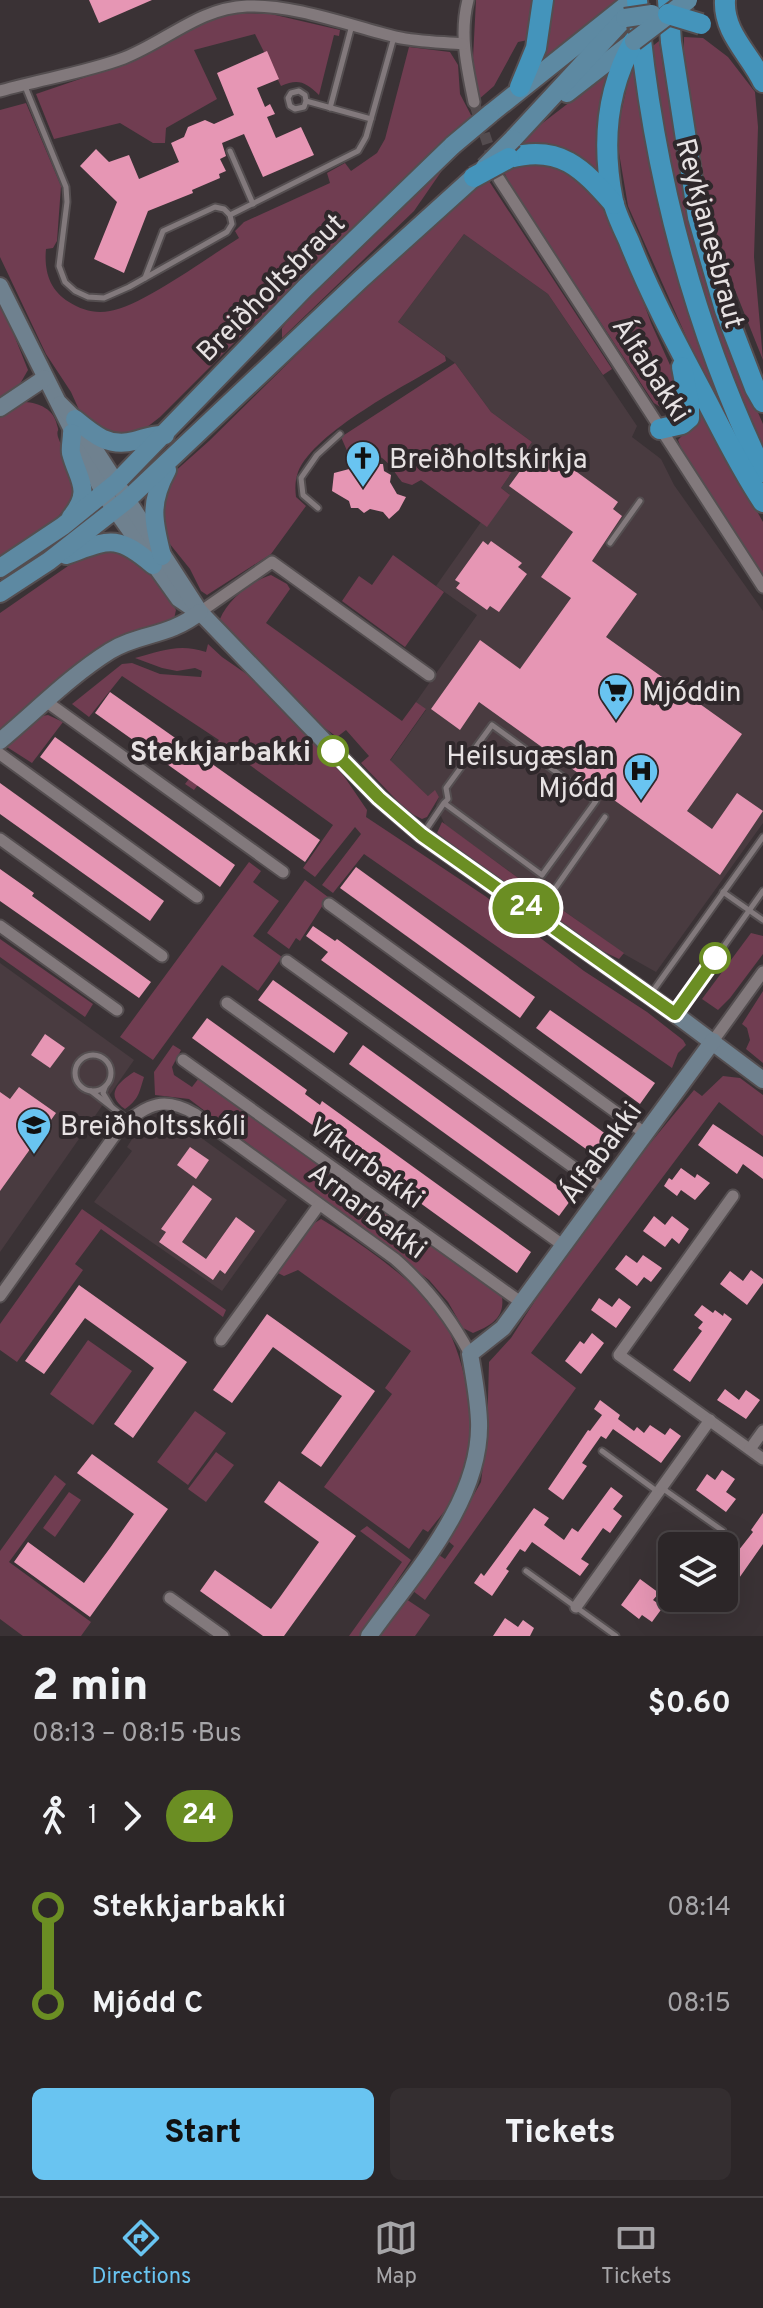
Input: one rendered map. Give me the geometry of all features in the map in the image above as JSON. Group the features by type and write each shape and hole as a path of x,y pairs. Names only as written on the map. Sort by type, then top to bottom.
{"highway":[{"path":"520,87 536,48 543,0"},
{"path":"725,0 725,17 732,33 763,82"},
{"path":"651,4 701,24 727,40 750,60"},
{"name":"Reykjanesbraut","path":"651,4 671,42 698,217 725,310 763,402"},
{"name":"Reykjanesbraut","path":"651,4 642,58 665,189 714,354 741,427 763,472"},
{"path":"634,41 613,90 608,115 607,142 614,204 635,258 677,348 723,436 763,502"},
{"path":"474,177 511,148 541,153 565,159 590,178 614,204"},
{"path":"660,429 682,424 689,418 677,348"}],"main road":[{"path":"578,42 651,4 688,0"},
{"path":"578,42 651,4"},
{"path":"511,148 634,41 651,4"},
{"path":"511,148 625,18"},
{"name":"Breiðholtsbraut","path":"0,568 63,526 110,488 305,288 453,145 578,42"},
{"name":"Breiðholtsbraut","path":"0,593 49,561 121,506 474,177"},
{"path":"63,526 82,496 82,479 70,451 74,426 109,442 122,443 153,434 165,435"},
{"path":"158,560 153,503 172,461"},
{"path":"49,561 112,541 126,544 158,560"}],"street":[{"path":"468,0 463,21 463,44 474,102"},
{"path":"0,91 97,67 127,56 209,13 254,3 394,36 463,44"},
{"name":"Álfabakki","path":"499,179 763,587"},
{"path":"0,286 45,378 179,599 200,612 379,798 422,835 650,995 763,1080"},
{"path":"0,408 45,378"},
{"path":"0,741 111,651 185,624 272,562 429,675"},
{"path":"47,702 283,872"},
{"path":"0,754 197,897"},
{"path":"0,839 162,956"},
{"path":"329,904 646,1134"},
{"path":"0,926 117,1010"},
{"path":"287,961 605,1190"},
{"name":"Álfabakki","path":"470,1354 501,1330 522,1303 763,972"},
{"path":"227,1003 564,1246"},
{"name":"Víkurbakki","path":"183,1060 522,1303"},
{"name":"Arnarbakki","path":"128,1120 144,1107 182,1106 418,1279 446,1312 470,1354 479,1421 474,1464 464,1496 448,1525 369,1636"},
{"path":"0,1296 128,1120"},
{"path":"733,1196 619,1355 763,1459"},
{"path":"221,1340 319,1205"},
{"path":"576,1607 710,1420"},
{"path":"750,1449 763,1431"},
{"path":"170,1598 223,1636"}],"lane":[{"path":"330,108 352,24"},
{"path":"230,215 354,154 363,144 394,36"},
{"path":"23,84 66,187 59,266 65,282 75,291 104,298 144,279 227,232 232,224 230,215 224,209 215,207 163,231 144,279"},
{"path":"306,101 371,119"},
{"path":"230,151 253,204"},
{"path":"318,508 303,495 301,478 317,455 340,434"},
{"path":"610,543 640,501"},
{"path":"422,835 444,803 448,799 446,788 492,725 596,801 542,875 444,803"},
{"path":"554,890 605,817"},
{"path":"650,995 763,837"},
{"path":"675,1014 763,891"},
{"path":"723,892 763,920"},
{"path":"114,1110 103,1093 111,1069 103,1058 91,1055 79,1061 75,1073 80,1086 128,1120"},
{"path":"91,1091 105,1087"},
{"path":"602,1451 723,1531"},
{"path":"526,1571 616,1636"}],"shaded area":[{"path":"476,0 534,0 528,40 518,42 494,86 478,100 473,58"},
{"path":"551,0 620,0 541,61"},
{"path":"233,13 271,14 340,30 339,36 334,35 319,95 302,83 292,82 281,86 255,34 194,50 217,99 166,128 165,143 153,143 120,123 54,139 36,94 124,64 166,44 205,20"},
{"path":"684,37 703,38 728,57 755,92 758,127 754,257 763,360 721,255 696,156 684,83"},
{"path":"659,41 681,176 714,297 763,424 763,456 701,294 670,180 649,49"},
{"path":"409,47 450,52 458,65 460,94 472,117 247,330 160,417 142,431 113,438 85,423 71,392 46,354 0,257 0,110 26,103 61,186 57,241 53,248 46,249 47,272 52,285 69,302 94,312 104,312 123,307 156,291 239,238 235,231 244,222 330,183 327,173 345,163 351,171 377,153 385,139"},
{"path":"632,64 663,213 736,432 730,435 628,206 616,135"},
{"path":"614,68 601,177 539,144 514,145"},
{"path":"539,161 573,172 600,201 624,248 651,323 684,396 678,418 654,403 512,189 504,172 511,167"},
{"path":"443,169 414,211 282,338 282,328 307,296"},
{"path":"487,178 612,369 603,375 548,294 464,234 398,322 445,356 446,361 364,410 323,441 308,456 297,475 296,497 306,506 271,554 207,595 201,591 190,569 165,538 159,513 172,474 396,257"},
{"path":"464,234 548,294 637,426 632,437 661,459 674,485 763,611 763,823 656,972 624,954 445,825 436,805 439,797 434,791 429,797 390,761 426,710 416,702 477,615 436,586 481,522 486,526 509,494 501,488 532,442 491,412 455,363 398,322"},
{"path":"0,300 28,370 17,389 0,401"},
{"path":"455,363 491,412 532,442 501,488 510,495 487,527 421,480 412,485 402,482 380,456 348,453 341,437"},
{"path":"25,402 40,405 53,415 76,483 74,494 58,517 22,547 0,560 0,416"},
{"path":"699,408 763,522 763,575 681,448 678,440 696,421"},
{"path":"102,546 135,556 157,580 176,610 174,619 129,635 98,651 0,732 0,613"},
{"path":"393,555 444,592 405,647 342,601 359,576 372,585"},
{"path":"271,575 290,589 266,623 402,721 416,702 426,709 390,760 428,796 435,790 439,797 427,817 422,819 408,812 361,763 369,756 346,730 337,737 304,713 220,619 241,592"},
{"path":"208,644 258,682 337,766 367,810 366,817 485,896 584,971 683,1040 686,1045 678,1053 672,1068 364,854 333,893 322,885 361,834 355,827 315,877 303,868 333,825 226,748 194,790 185,784 219,740 122,676 89,717 72,704 122,664 132,663 160,674 201,677 202,671 195,668 177,671 135,658 179,648 206,652"},
{"path":"48,715 63,722 32,763 7,747 42,716"},
{"path":"442,822 536,891 528,903 437,833"},
{"path":"249,862 261,871 253,882 279,901 253,936 282,957 258,991 222,965 153,1060 120,1037"},
{"path":"305,880 328,897 300,941 296,938 289,949 267,933"},
{"path":"551,902 624,953 619,959 594,947 544,912"},
{"path":"751,933 763,936 763,954 718,1010 702,999"},
{"path":"0,939 93,1004 85,1017 0,957"},
{"name":"Breiðholtsskóli","path":"0,963 134,1060 0,1252"},
{"path":"763,991 763,1063 746,1049 750,1040 747,1028 742,1024"},
{"path":"173,1045 181,1050 172,1067 174,1075 192,1087 199,1078 502,1297 499,1316 473,1333 463,1328 448,1302 429,1280 189,1099 155,1095 154,1072"},
{"path":"134,1072 144,1077 136,1099 125,1109 116,1099 116,1089"},
{"path":"723,1076 740,1078 763,1095 763,1136 719,1102 531,1353 576,1388 425,1600 413,1591 439,1555 445,1559 454,1546 448,1541 481,1482 487,1434 489,1362 511,1338 624,1175 694,1090 702,1096"},
{"path":"163,1121 189,1129 287,1200 222,1291 94,1202 132,1151 127,1147 138,1130"},
{"path":"82,1209 226,1310 223,1317 101,1229 75,1264 83,1270 17,1362 0,1350 0,1324"},
{"path":"321,1219 392,1268 427,1300 449,1331 462,1366 471,1424 465,1471 447,1507 428,1532 423,1529 409,1549 324,1487 392,1394 385,1388 411,1351 298,1270 284,1276 278,1273 313,1224"},
{"path":"88,1340 132,1371 93,1425 50,1394"},
{"path":"195,1411 226,1433 188,1485 157,1462"},
{"path":"216,1452 234,1465 206,1502 188,1489"},
{"path":"55,1475 66,1484 9,1562 91,1622 81,1636 23,1636 0,1619 0,1551"},
{"path":"69,1492 81,1500 55,1537 43,1528"},
{"path":"367,1526 411,1560 360,1636 349,1636 402,1562 360,1531"},
{"path":"406,1599 430,1615 415,1636 379,1636"}],"building":[{"path":"89,0 152,0 99,23"},
{"path":"267,51 279,79 257,88 265,107 270,104 275,114 267,117 276,138 301,127 314,155 263,177 244,134 222,143 226,156 220,159 226,171 219,174 220,178 192,190 193,193 148,211 124,273 94,259 117,202 80,166 96,149 109,162 129,155 139,179 179,162 171,143 184,137 188,127 205,120 214,124 234,115 217,73"},
{"name":"Mjóddin","path":"536,449 555,463 559,459 618,502 613,509 622,516 592,561 637,594 606,637 742,734 687,811 712,829 737,793 763,811 720,875 604,793 600,797 574,778 578,773 479,702 460,730 431,709 480,640 520,669 571,598 541,577 573,532 509,486"},
{"name":"Breiðholtskirkja","path":"370,459 375,464 383,464 384,471 391,475 390,482 397,494 406,497 399,510 389,519 383,512 370,509 364,513 358,508 351,508 349,501 332,491 334,473 353,468 355,461 364,463"},
{"path":"483,541 488,545 491,541 522,563 518,567 527,574 499,612 490,606 487,610 456,588 460,583 455,580"},
{"path":"110,692 320,840 305,862 95,713"},
{"path":"55,737 235,865 220,887 40,757"},
{"path":"0,783 164,901 150,921 0,814"},
{"path":"356,867 535,997 520,1018 340,888"},
{"path":"0,869 34,893 32,896 151,982 139,998 0,901"},
{"path":"313,926 335,941 337,939 614,1140 600,1159 321,960 328,952 306,936"},
{"path":"273,980 348,1033 334,1053 258,1000"},
{"path":"550,1010 655,1083 640,1104 536,1028"},
{"path":"207,1018 307,1090 305,1094 320,1105 322,1101 531,1252 517,1273 192,1038"},
{"path":"45,1034 65,1048 50,1068 31,1055"},
{"path":"363,1045 573,1197 559,1216 349,1064"},
{"path":"19,1087 56,1113 0,1191 0,1092 10,1099"},
{"path":"713,1124 763,1157 763,1179 743,1164 737,1174 698,1145"},
{"path":"190,1147 209,1160 196,1179 177,1165"},
{"path":"681,1168 695,1178 697,1174 710,1183 695,1200 681,1190 677,1196 664,1186"},
{"path":"193,1185 212,1199 182,1242 206,1259 236,1217 255,1231 225,1274 220,1270 213,1280 159,1242 166,1232 161,1229"},
{"path":"654,1216 665,1225 672,1216 689,1229 679,1244 672,1238 665,1247 643,1231"},
{"path":"626,1255 637,1263 643,1255 662,1268 651,1282 644,1277 637,1286 615,1269"},
{"path":"751,1270 763,1279 763,1283 747,1305 720,1284 730,1271 743,1281"},
{"path":"79,1285 187,1362 133,1438 114,1424 154,1368 85,1318 44,1374 25,1361"},
{"path":"599,1298 612,1307 619,1298 631,1307 616,1328 591,1310"},
{"path":"702,1305 713,1313 715,1310 732,1319 690,1382 673,1370 702,1331 698,1328 703,1322 694,1315"},
{"path":"267,1314 375,1391 321,1467 301,1453 342,1396 273,1347 232,1403 213,1390"},
{"path":"592,1333 604,1343 581,1374 565,1361 580,1341 584,1344"},
{"path":"725,1389 739,1400 746,1390 760,1400 746,1419 717,1400"},
{"path":"600,1400 634,1431 637,1427 644,1433 650,1425 665,1435 670,1428 681,1436 661,1463 613,1429 606,1439 601,1436 582,1463 587,1466 563,1500 548,1489 588,1430 602,1415 594,1409"},
{"path":"92,1454 168,1509 90,1617 14,1562 28,1542 84,1583 110,1548 134,1514 77,1473"},
{"path":"722,1470 735,1479 726,1492 736,1499 726,1512 696,1490 707,1474 715,1480"},
{"path":"279,1481 356,1536 284,1636 263,1636 200,1591 215,1570 271,1609 280,1597 319,1542 264,1502"},
{"path":"611,1487 623,1496 613,1509 622,1516 610,1533 603,1528 581,1559 589,1564 580,1576 532,1542 525,1552 520,1549 492,1596 474,1583 481,1573 484,1576 534,1508 549,1518 544,1525 564,1540 572,1528 578,1532"},
{"path":"763,1513 763,1544 738,1580 738,1551 753,1532 751,1530"},
{"path":"640,1579 658,1592 653,1600 658,1604 659,1612 652,1622 642,1615 639,1619 621,1605"},
{"path":"505,1618 518,1627 523,1620 534,1628 530,1636 493,1636"}],"tunnel":[{"path":"474,102 494,163"}],"bus line":[{"name":"24","path":"333,751 379,798 422,835 675,1014 715,958"}],"place":[{"name":"Breiðholtskirkja","path":"363,489"},
{"name":"Mjóddin","path":"616,722"},
{"name":"Stekkjarbakki","path":"333,751"},
{"name":"Heilsugæslan Mjódd","path":"641,802"},
{"name":"Breiðholtsskóli","path":"34,1156"}]}
